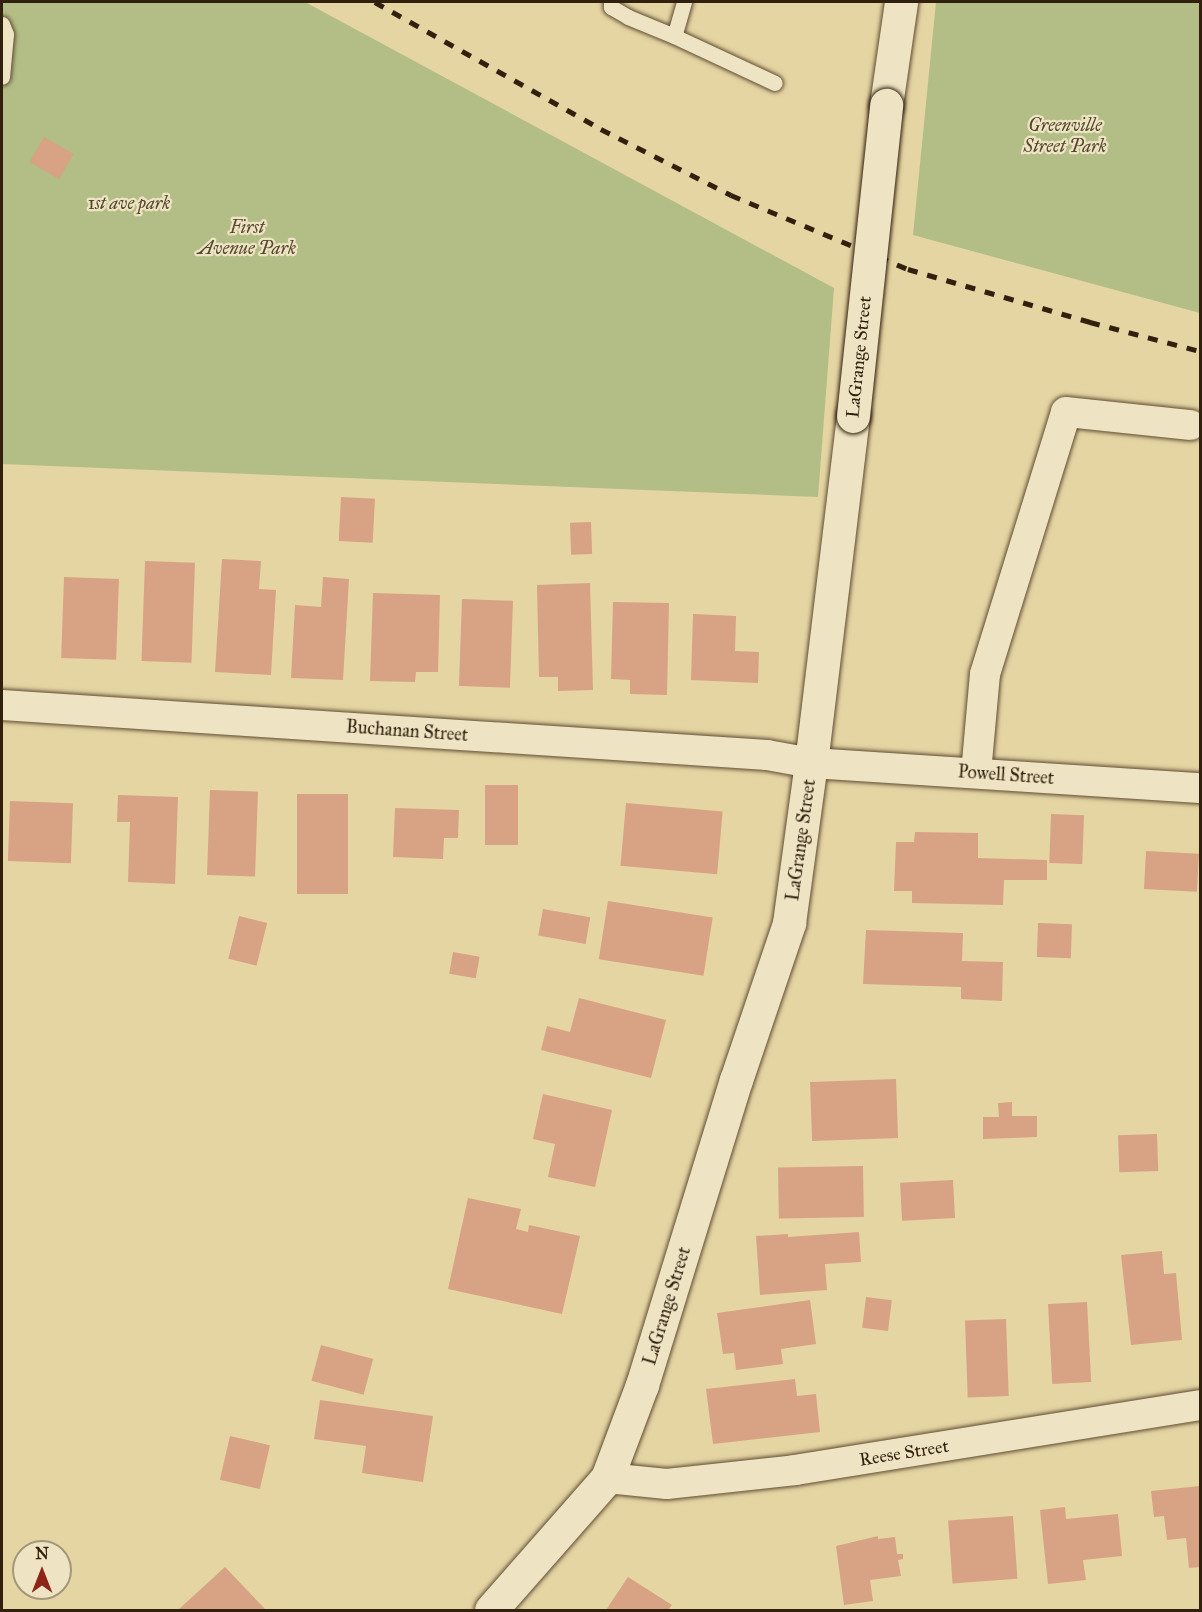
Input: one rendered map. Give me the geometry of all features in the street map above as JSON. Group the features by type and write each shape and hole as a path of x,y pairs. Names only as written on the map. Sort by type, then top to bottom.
{"street":[{"name":"LaGrange Street","path":"490,1611 607,1478 642,1385 736,1080 789,923 811,763 853,416 886,105 901,2"},
{"path":"976,773 985,674 1066,412 1190,425"},
{"name":"Buchanan Street","path":"2,705 767,755 811,763"},
{"name":"Powell Street","path":"811,763 1200,788"},
{"name":"Reese Street","path":"607,1478 667,1484 795,1470 1200,1405"}],"lane":[{"path":"611,2 611,7 628,17 775,83"},
{"path":"674,36 684,2"},
{"path":"2,24 6,34 2,77"}],"green space":[{"name":"First Avenue Park","path":"2,2 305,2 834,288 818,497 2,464"},
{"name":"Greenville Street Park","path":"936,2 1200,2 1200,313 913,235"}],"building":[{"path":"44,137 73,154 59,179 30,162"},
{"path":"341,497 375,499 373,543 339,541"},
{"path":"591,522 592,554 571,555 570,523"},
{"path":"222,559 261,561 259,589 276,590 271,675 215,672"},
{"path":"145,561 195,563 191,663 142,661"},
{"path":"64,577 119,579 116,660 61,658"},
{"path":"323,577 349,579 343,680 291,678 295,605 321,607"},
{"path":"590,583 593,690 558,691 558,677 539,677 537,585"},
{"path":"373,593 440,595 438,672 416,672 415,682 370,681"},
{"path":"462,599 513,601 510,688 459,686"},
{"path":"613,602 669,603 667,695 630,694 630,680 611,679"},
{"path":"693,614 736,616 735,651 759,652 758,683 691,680"},
{"path":"485,785 518,785 518,845 485,845"},
{"path":"210,790 258,792 255,877 207,875"},
{"path":"297,794 348,794 348,894 297,894"},
{"path":"118,795 178,797 175,884 128,882 130,822 117,822"},
{"path":"10,801 73,803 71,863 8,861"},
{"path":"626,803 723,811 717,874 621,866"},
{"path":"395,808 459,810 458,838 444,838 443,859 393,857"},
{"path":"1051,814 1084,815 1082,864 1049,863"},
{"path":"915,832 978,833 978,858 1047,860 1047,880 1004,880 1003,905 912,903 912,891 894,891 896,842 914,842"},
{"path":"1146,851 1199,854 1197,892 1144,889"},
{"path":"608,901 713,918 703,976 599,959"},
{"path":"543,909 590,917 586,944 538,936"},
{"path":"239,916 267,923 256,966 228,959"},
{"path":"1038,923 1072,924 1071,958 1037,957"},
{"path":"866,930 963,933 962,961 1003,962 1002,1001 961,999 961,987 863,984"},
{"path":"453,952 480,957 476,978 449,974"},
{"path":"579,998 666,1020 651,1078 541,1050 547,1026 570,1032"},
{"path":"896,1079 898,1138 812,1141 810,1082"},
{"path":"543,1094 612,1110 595,1187 548,1177 555,1144 533,1139"},
{"path":"1012,1102 1012,1116 1037,1116 1037,1137 983,1139 983,1117 999,1117 998,1103"},
{"path":"1157,1134 1158,1171 1119,1172 1118,1135"},
{"path":"863,1166 864,1217 779,1218 778,1167"},
{"path":"953,1180 955,1218 902,1221 900,1183"},
{"path":"468,1198 521,1209 516,1229 528,1232 529,1225 580,1236 562,1314 448,1289"},
{"path":"859,1232 861,1262 825,1264 827,1290 760,1295 756,1236 788,1234 788,1237"},
{"path":"1162,1251 1164,1274 1176,1273 1182,1340 1131,1345 1121,1255"},
{"path":"866,1297 892,1300 888,1331 862,1328"},
{"path":"810,1300 816,1344 781,1349 783,1364 736,1370 734,1353 723,1354 717,1313"},
{"path":"1087,1302 1091,1382 1052,1384 1048,1304"},
{"path":"1006,1319 1009,1396 968,1397 965,1320"},
{"path":"321,1345 373,1359 364,1395 311,1381"},
{"path":"795,1379 797,1396 816,1394 820,1432 713,1444 706,1389"},
{"path":"320,1400 433,1416 423,1482 362,1473 366,1446 314,1439"},
{"path":"230,1436 270,1445 260,1489 220,1480"},
{"path":"1200,1486 1200,1567 1189,1568 1186,1538 1167,1540 1164,1516 1154,1517 1151,1491"},
{"path":"1065,1507 1066,1519 1118,1514 1122,1556 1083,1560 1086,1580 1048,1584 1040,1510"},
{"path":"1013,1516 1017,1579 953,1583 948,1521"},
{"path":"878,1536 878,1539 895,1537 897,1554 903,1554 903,1559 898,1560 901,1576 870,1580 873,1601 844,1605 836,1546"},
{"path":"225,1567 266,1610 178,1610"},
{"path":"628,1577 672,1605 668,1610 606,1610"}],"railway":[{"path":"375,2 601,129 731,195 908,269 1090,322 1200,351"}],"park label":[{"name":"1st ave park","path":"129,203"}]}
